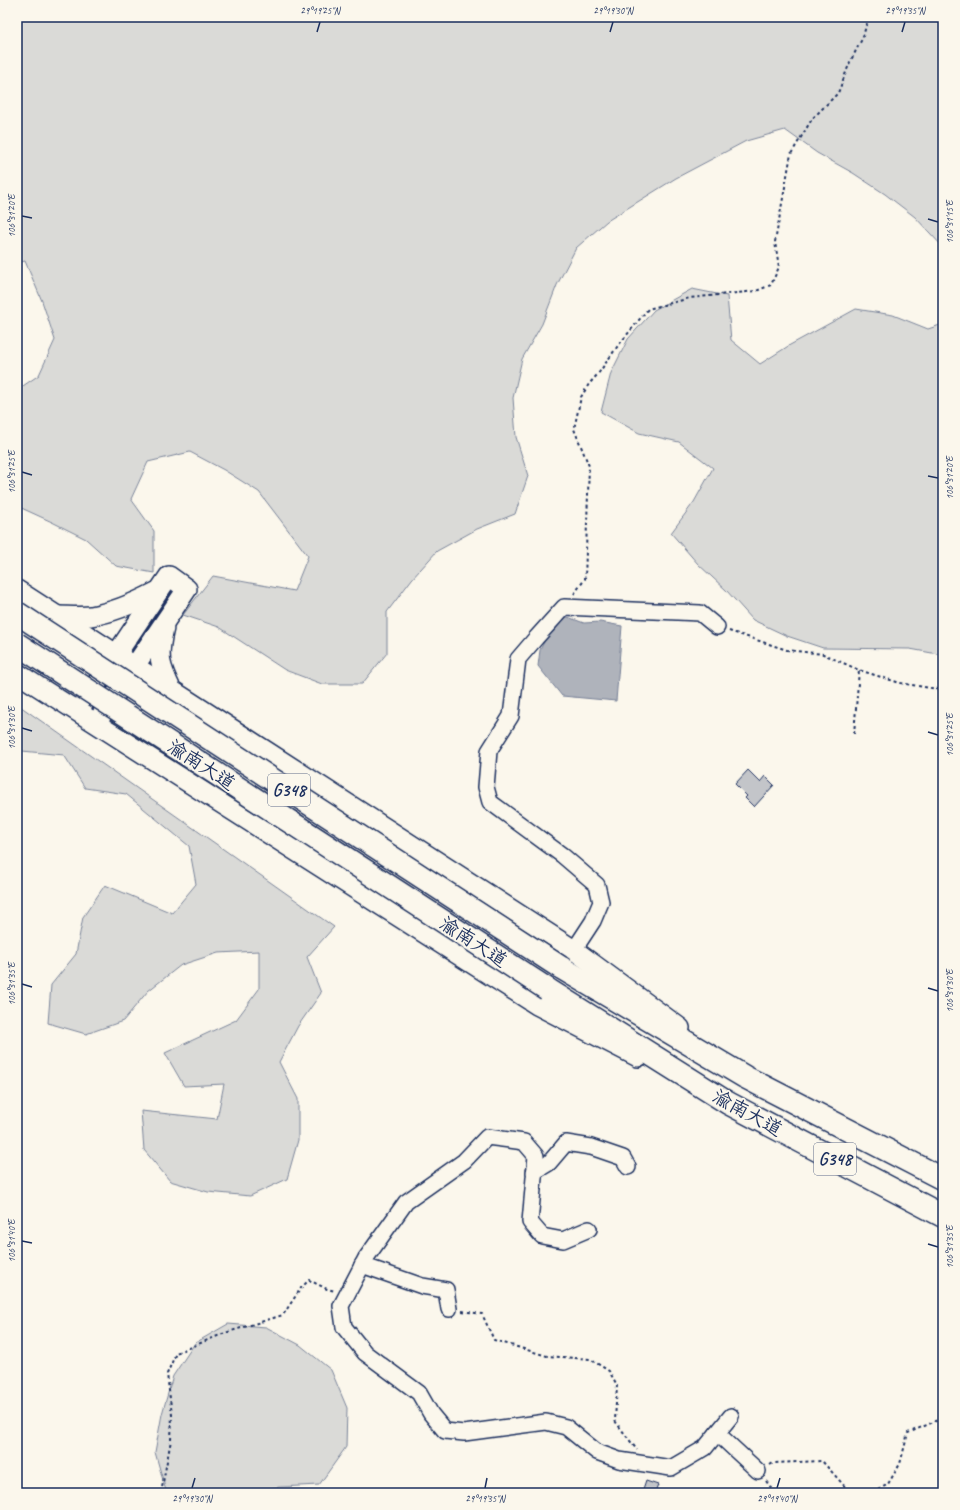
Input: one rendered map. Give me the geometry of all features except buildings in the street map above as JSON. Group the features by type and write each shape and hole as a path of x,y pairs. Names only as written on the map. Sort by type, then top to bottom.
{"highway":[{"name":"渝南大道","path":"17,613 560,967 745,1077 943,1179"},
{"name":"渝南大道","path":"17,644 547,988 728,1103 943,1216"}],"main road":[{"path":"77,712 169,576 187,589 96,724"},
{"path":"17,590 574,950 745,1077"},
{"path":"56,616 90,616 111,611 132,605 159,590"},
{"path":"166,619 159,649 162,670 172,691"},
{"path":"17,673 537,1005 728,1103"}],"street":[{"path":"574,950 593,921 601,902 597,885 562,854 490,802 486,787 488,751 511,716 518,659 564,607 700,613 717,627"},
{"path":"589,1229 563,1240 542,1236 530,1222 536,1156 524,1142 487,1137 464,1161 406,1202 366,1258 341,1306 344,1327 365,1353 419,1393 431,1414 445,1431 464,1433 546,1422 566,1427 597,1452 619,1460 671,1468 705,1448 731,1416"},
{"path":"534,1172 549,1163 566,1143 591,1147 623,1158 628,1166"},
{"path":"362,1265 422,1286 446,1290 449,1308"},
{"path":"717,1433 758,1471"}],"path":[{"path":"564,607 585,579 589,466 574,429 581,397 617,347 648,309 690,298 756,291 771,285 779,267 775,242 791,154 812,119 838,93 850,62 862,39 869,17"},
{"path":"717,627 787,650 823,654 859,670 900,683 942,689 941,735 943,746"},
{"path":"854,734 859,670"},
{"path":"161,1493 171,1440 172,1415 167,1374 176,1353 225,1332 284,1314 301,1288 309,1280 327,1289 347,1294"},
{"path":"449,1308 482,1314 494,1340 547,1356 590,1359 609,1371 617,1385 615,1421 649,1465"},
{"path":"873,1493 888,1484 900,1464 908,1433 943,1418"},
{"path":"758,1471 773,1463 822,1461 848,1490 857,1493"}],"shaded area":[{"path":"17,17 943,17 943,247 915,217 885,194 853,173 817,153 785,130 746,141 676,178 607,221 576,248 557,285 542,324 522,359 513,398 516,437 528,476 515,514 477,529 437,551 412,579 387,612 387,653 362,684 322,684 285,670 219,627 183,615 213,576 294,591 308,556 259,492 224,470 190,452 148,462 131,499 154,531 154,573 116,566 86,539 17,506 17,390 39,375 55,340 42,301 25,261 17,263"},
{"path":"692,289 727,296 731,340 760,364 790,345 856,309 893,315 928,329 943,324 943,655 910,649 823,648 787,636 753,620 726,590 698,564 671,533 694,502 713,468 679,442 639,433 601,412 611,373 628,339 654,310"},
{"path":"565,616 584,623 600,622 622,626 616,701 562,696 538,666 540,650 555,620"},
{"path":"17,704 334,927 307,957 321,993 298,1026 279,1062 298,1099 298,1140 287,1179 250,1196 208,1192 170,1181 144,1150 141,1111 217,1119 224,1084 184,1086 165,1053 236,1020 259,989 259,951 218,953 181,965 148,991 123,1021 86,1034 48,1023 51,985 76,954 83,917 105,885 172,913 196,884 189,846 126,794 85,788 64,755 17,751"},
{"path":"228,1324 266,1327 300,1345 331,1370 347,1408 346,1447 319,1485 279,1487 250,1493 174,1493 166,1491 155,1452 162,1414 173,1376 195,1343"}]}
